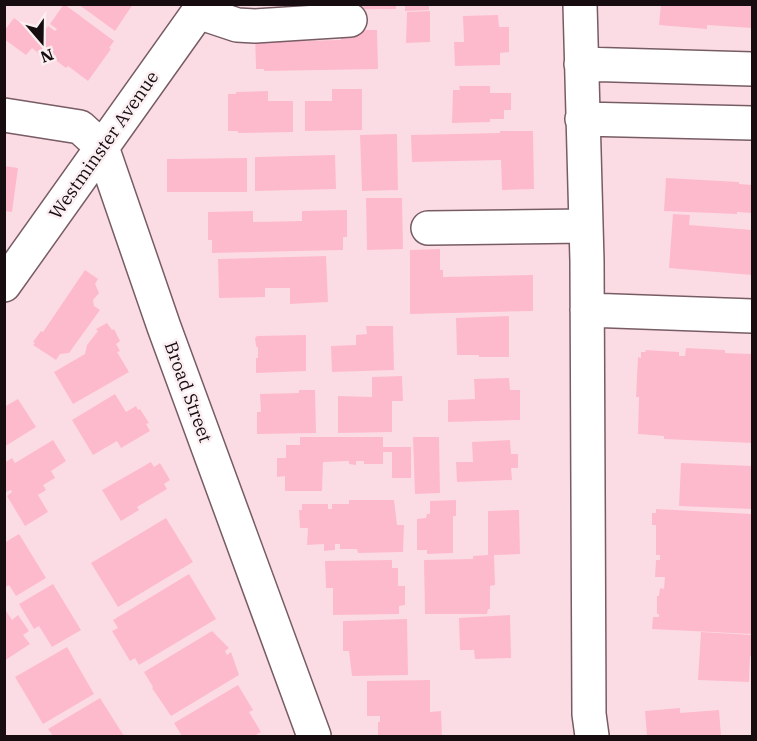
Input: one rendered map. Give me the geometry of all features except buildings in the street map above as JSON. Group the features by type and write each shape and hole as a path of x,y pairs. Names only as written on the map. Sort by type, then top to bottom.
{"street":[{"path":"580,4 587,310 589,714 592,736"},
{"path":"201,8 237,25 350,20"},
{"name":"Westminster Avenue","path":"4,285 201,8"},
{"path":"581,64 753,69"},
{"name":"Broad Street","path":"4,115 80,127 102,147 164,327 314,736"},
{"path":"582,119 753,123"},
{"path":"428,228 585,226"},
{"path":"587,310 753,316"}]}
